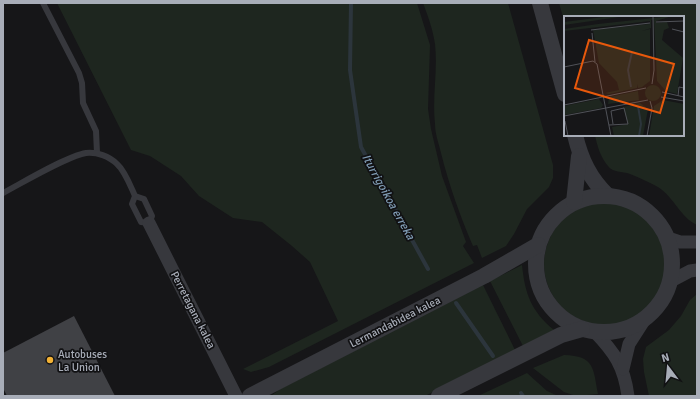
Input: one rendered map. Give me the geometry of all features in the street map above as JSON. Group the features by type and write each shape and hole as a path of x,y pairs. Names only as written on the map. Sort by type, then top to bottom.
{"street":[{"path":"540,3 564,90"},
{"path":"574,202 579,154 575,136"},
{"path":"579,154 597,185 608,196"},
{"path":"623,369 629,344 645,319 656,308 665,295 671,281 673,259 668,238 660,224 650,213 638,204 624,198 608,196 586,198 574,202 554,218 546,228 538,245 536,262 538,280 544,296 553,310 566,321 588,330 610,348 623,369 628,396"},
{"name":"Perretagana kalea","path":"149,223 236,396"},
{"path":"668,238 680,242 697,242"},
{"name":"Lermandabidea kalea","path":"250,396 484,276 538,245"},
{"path":"671,281 697,270"},
{"path":"439,396 560,335 588,330 612,332 629,328 645,319"}],"lane":[{"path":"43,3 79,73 82,83 83,103 96,130 97,153"},
{"path":"3,193 79,154 97,153 109,157 118,164 135,196 144,199 152,216 149,223 141,222 132,204 135,196"}],"shaded area":[{"path":"57,3 417,3 430,45 428,109 431,129 442,176 466,242 463,246 474,263 269,367 251,372 243,369 338,321 310,262 262,222 233,218 199,196 181,176 150,156 131,150"},
{"path":"423,3 508,3 553,165 553,178 549,187 527,209 506,246 482,258 477,245 473,246 459,212 436,135 434,94 436,54 432,28"},
{"path":"559,3 697,3 697,225 686,217 664,191 658,187 630,174 615,171 610,168 601,156 595,136 684,136 684,16 564,16 564,20"},
{"path":"605,203 628,208 648,221 661,241 666,264 661,287 648,307 628,320 605,325 582,320 562,307 549,287 544,264 549,241 562,221 582,208"},
{"path":"522,265 525,285 530,301 540,316 554,330 523,346 490,281"},
{"path":"483,285 515,350 425,396 271,396 280,389"},
{"path":"697,294 697,396 649,396 643,359 646,347 669,330 681,316 690,300"},
{"path":"564,355 582,358 591,365 598,394 576,396 564,392 533,368"},
{"path":"527,373 547,391 558,396 478,396"}],"building":[{"name":"Autobuses La Union","path":"74,316 115,396 7,396 3,388 3,353"}],"waterway":[{"name":"Iturrigoikoa erreka","path":"351,3 350,70 361,147 428,269"},
{"name":"Iturrigoikoa erreka","path":"456,303 493,356"}],"place":[{"name":"Autobuses La Union","path":"50,360"}]}
